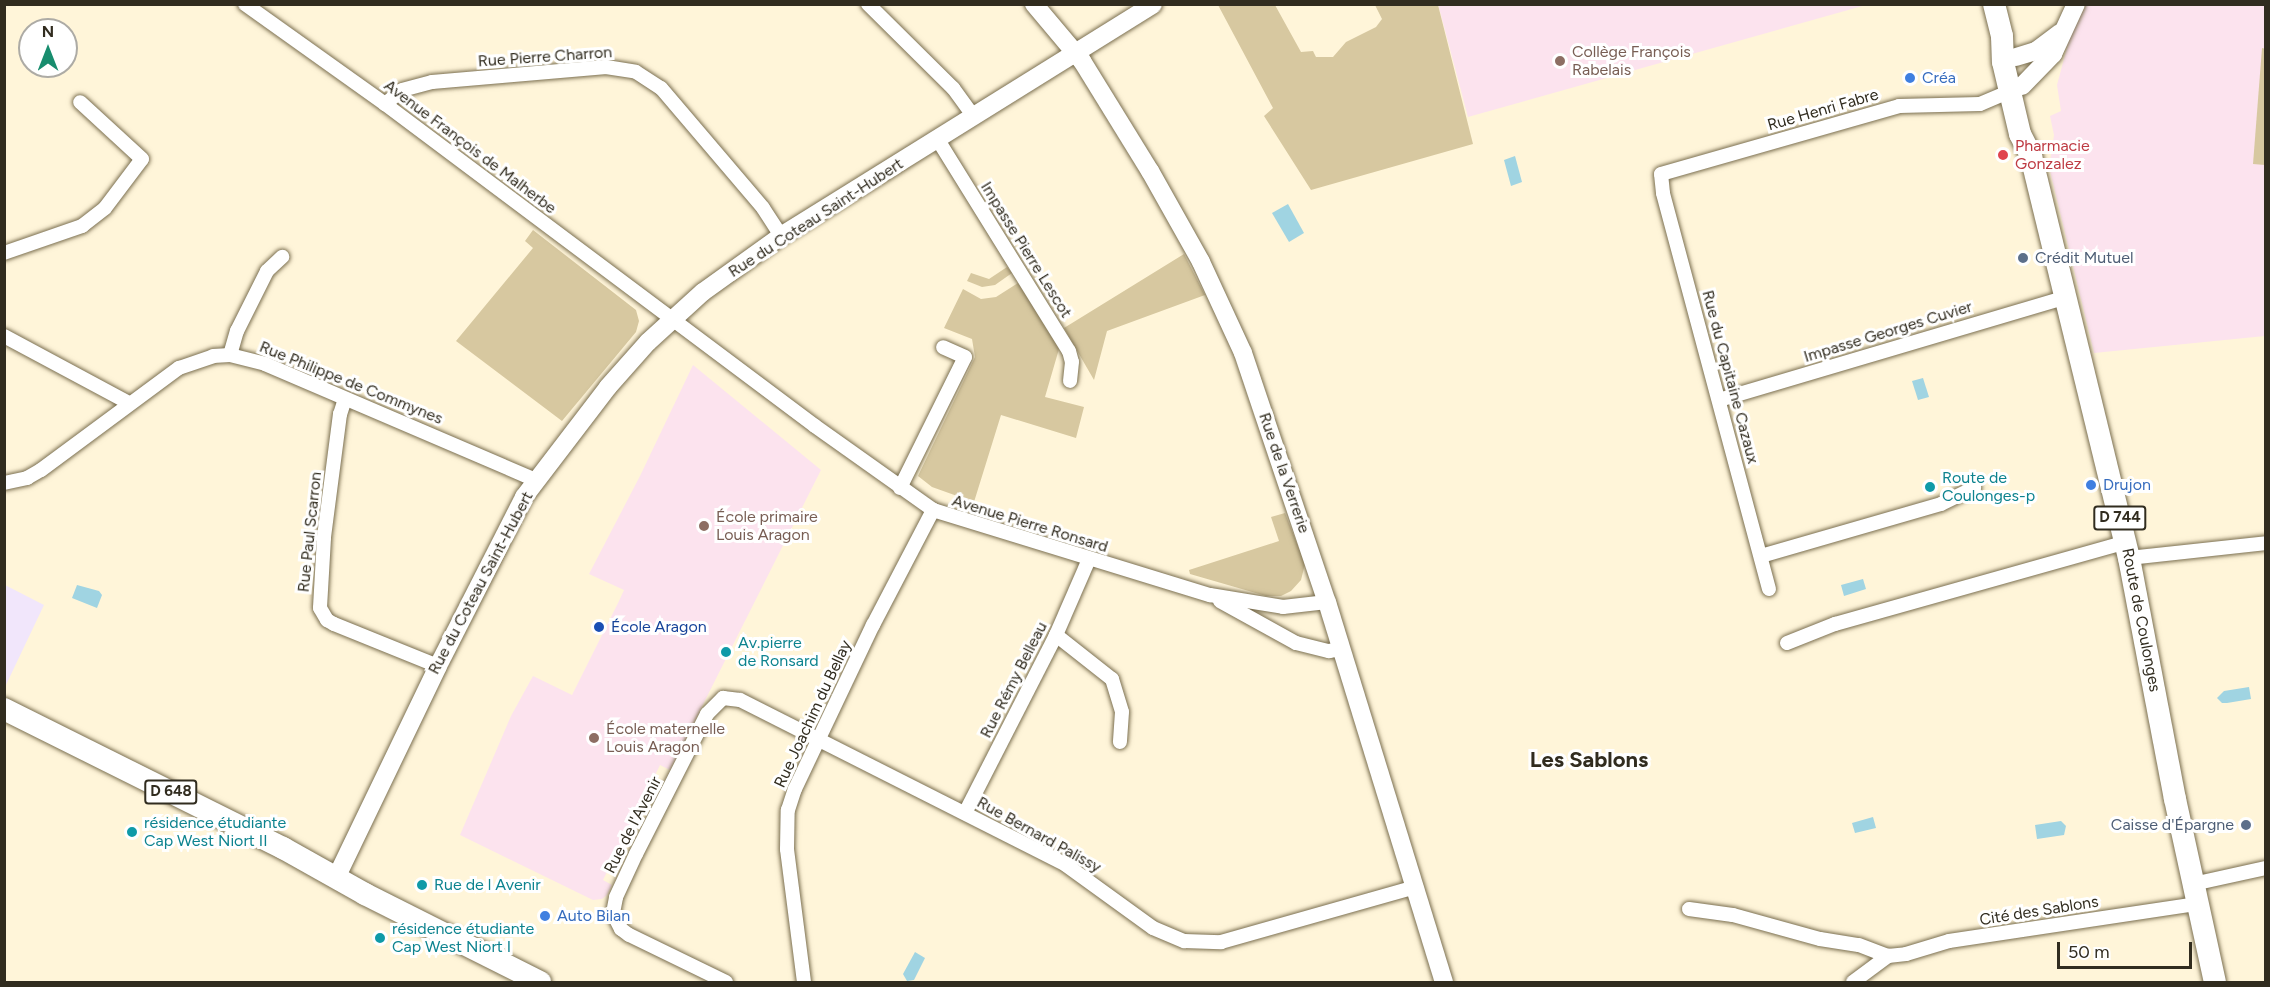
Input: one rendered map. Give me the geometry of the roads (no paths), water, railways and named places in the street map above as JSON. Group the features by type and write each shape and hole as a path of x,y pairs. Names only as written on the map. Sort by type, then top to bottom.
{"main road":[{"name":"Route de Coulonges","path":"1994,4 2002,36 2001,49 2020,134 2031,156 2128,550 2195,894 2215,982"},
{"name":"D 648","path":"4,709 337,876 365,894 540,982"}],"street":[{"name":"Avenue François de Malherbe","path":"245,4 386,104 673,319"},
{"path":"868,4 953,88 974,116"},
{"name":"Rue de la Verrerie","path":"1034,4 1075,52 1150,171 1201,262 1243,352 1327,602 1444,982"},
{"name":"Rue du Coteau Saint-Hubert","path":"337,876 496,548 536,480 608,387 673,319 703,292 781,236 1153,4"},
{"path":"2010,82 2046,64 2076,4"},
{"path":"2010,82 2036,51 2061,32"},
{"name":"Rue Pierre Charron","path":"386,104 402,90 432,82 606,67 636,72 661,88 764,208 781,236"},
{"name":"Rue Henri Fabre","path":"1661,174 1899,106 1966,105 2010,82"},
{"path":"4,253 82,226 105,208 142,159 80,102"},
{"name":"Impasse Pierre Lescot","path":"938,140 1069,351 1072,362 1070,381"},
{"name":"Rue du Capitaine Cazaux","path":"1661,174 1664,193 1769,589"},
{"path":"230,355 237,331 267,271 282,257"},
{"name":"Impasse Georges Cuvier","path":"1719,400 2066,297"},
{"name":"Avenue Pierre Ronsard","path":"673,319 900,488 933,510 1210,595 1283,607 1327,602"},
{"path":"4,336 129,403"},
{"path":"900,488 965,357 943,347"},
{"name":"Rue Philippe de Commynes","path":"4,483 27,478 41,470 179,368 213,356 230,355 265,364 536,480"},
{"name":"Rue Paul Scarron","path":"345,399 340,414 324,538 320,608 327,620 334,624 438,666"},
{"path":"1761,556 1941,504 1974,488"},
{"name":"Rue Joachim du Bellay","path":"804,982 786,831 788,810 817,740 933,510"},
{"path":"1787,643 1835,624 2128,550 2265,543"},
{"name":"Rue Rémy Belleau","path":"965,813 1056,635 1089,559"},
{"path":"1210,595 1296,643 1329,651 1341,649"},
{"path":"1056,635 1112,678 1122,712 1120,742"},
{"name":"Rue de l'Avenir","path":"726,982 621,929 613,913 616,897 707,714 717,701 730,698 740,700 817,740"},
{"name":"Rue Bernard Palissy","path":"817,740 1080,873 1164,935 1195,943 1221,942 1416,887"},
{"name":"Cité des Sablons","path":"1853,982 1888,956 1906,954 1949,941 2195,894 2265,868"},
{"path":"1689,909 1733,915 1820,939 1859,945 1888,956"}],"water":[{"path":"1515,156 1522,182 1511,186 1504,160"},
{"path":"1288,204 1304,233 1289,242 1272,213"},
{"path":"1923,378 1929,397 1918,400 1912,381"},
{"path":"1863,579 1866,589 1844,596 1841,585"},
{"path":"77,585 99,591 102,595 97,608 72,598"},
{"path":"2249,687 2251,699 2222,703 2217,698 2224,691"},
{"path":"1873,817 1876,828 1855,833 1852,823"},
{"path":"2061,821 2066,826 2064,835 2037,839 2035,825"},
{"path":"915,952 925,958 914,980 907,981 903,974"}],"place":[{"name":"Collège François Rabelais","path":"1560,61"},
{"name":"Créa","path":"1910,78"},
{"name":"Pharmacie Gonzalez","path":"2003,155"},
{"name":"Crédit Mutuel","path":"2023,258"},
{"name":"Drujon","path":"2091,485"},
{"name":"Route de Coulonges-p","path":"1930,487"},
{"name":"École primaire Louis Aragon","path":"704,526"},
{"name":"École Aragon","path":"599,627"},
{"name":"Av.pierre de Ronsard","path":"726,652"},
{"name":"École maternelle Louis Aragon","path":"594,738"},
{"name":"Caisse d'Épargne","path":"2246,825"},
{"name":"résidence étudiante Cap West Niort II","path":"132,832"},
{"name":"Rue de l Avenir","path":"422,885"},
{"name":"Auto Bilan","path":"545,916"},
{"name":"résidence étudiante Cap West Niort I","path":"380,938"}],"district":[{"name":"Les Sablons","path":"1589,760"}]}
